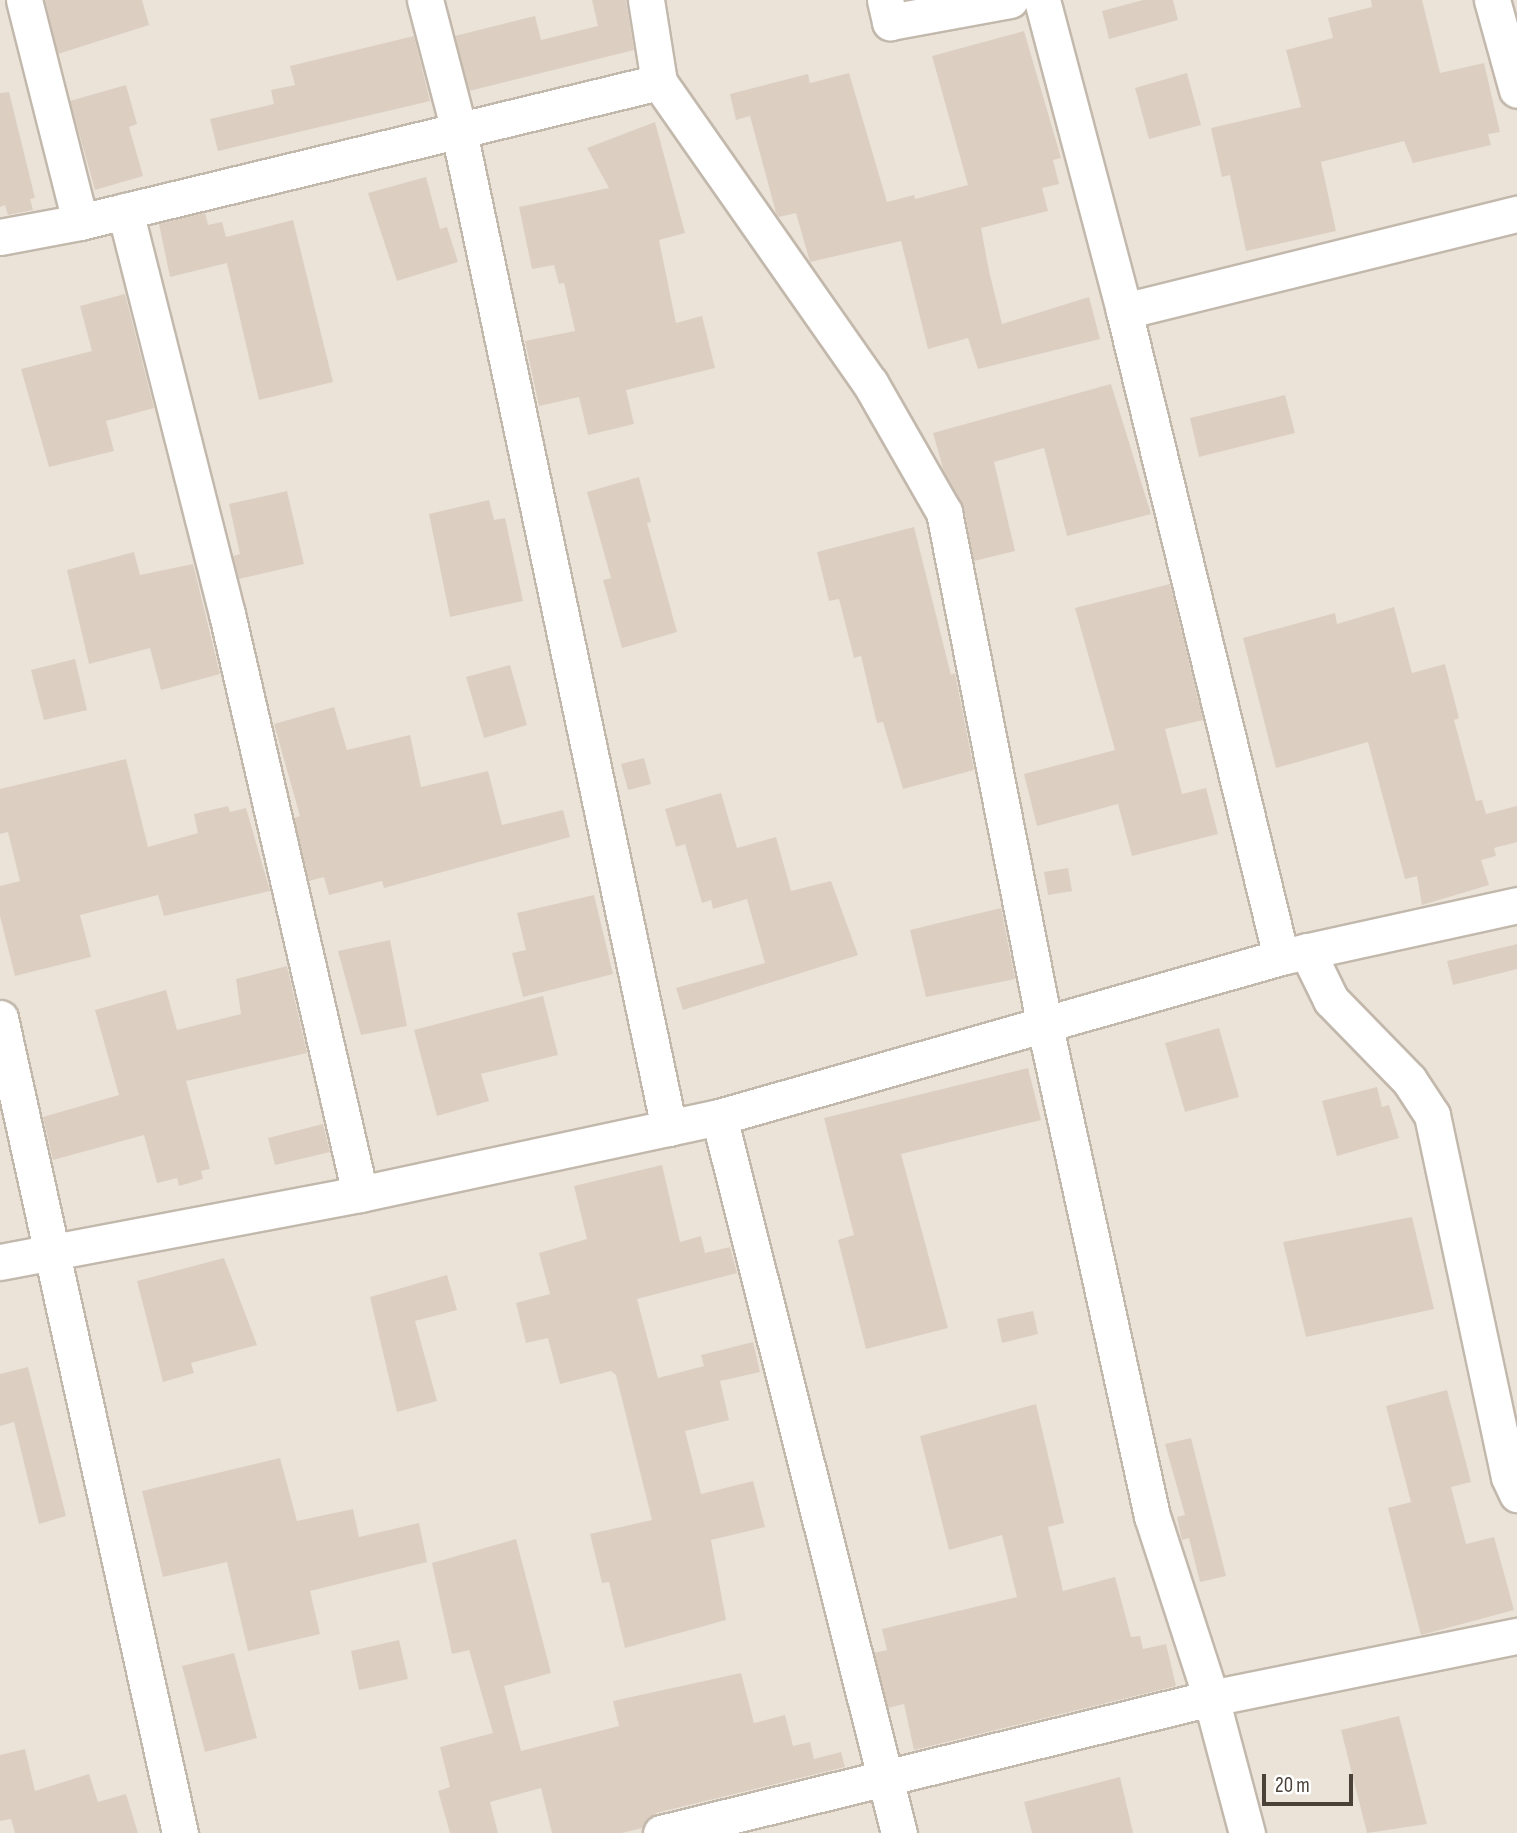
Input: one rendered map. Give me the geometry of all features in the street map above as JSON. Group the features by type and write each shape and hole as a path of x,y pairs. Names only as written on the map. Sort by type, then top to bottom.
{"street":[{"path":"24,0 80,222"},
{"path":"425,0 458,127 669,1128"},
{"path":"646,0 659,82 870,383 944,512 1044,1022 1152,1516 1211,1698 1247,1833"},
{"path":"885,0 890,22 1010,0"},
{"path":"1042,0 1294,954 1331,1000 1409,1080 1432,1115 1508,1477 1517,1494"},
{"path":"1492,0 1517,90"},
{"path":"0,237 80,222 458,127 659,82"},
{"path":"125,211 227,614 360,1194"},
{"path":"1124,311 1517,214"},
{"path":"0,1262 50,1250 360,1194 719,1117 1044,1022 1294,954 1517,905"},
{"path":"0,1018 180,1833"},
{"path":"719,1117 899,1833"},
{"path":"661,1833 884,1776 1211,1698 1517,1636"}],"shaded area":[{"path":"0,0 1517,0 1517,1833 0,1833"}],"building":[{"path":"45,0 142,0 149,25 58,54"},
{"path":"592,0 626,0 634,50 469,91 455,36 535,16 541,40 598,26"},
{"path":"1143,0 1173,0 1178,20 1109,39 1102,11"},
{"path":"1371,0 1422,0 1440,73 1484,63 1500,132 1488,134 1491,145 1413,163 1404,141 1321,162 1336,231 1246,251 1230,175 1222,177 1211,128 1301,107 1286,50 1333,38 1328,18 1372,7"},
{"path":"1024,31 1061,158 1053,160 1059,184 1042,188 1048,211 981,228 1002,324 1089,297 1100,339 978,369 968,338 928,349 901,241 810,262 796,213 779,217 776,213 750,116 736,120 730,94 808,74 810,83 849,73 887,202 914,195 915,199 968,185 932,56"},
{"path":"414,36 430,101 218,151 210,119 274,104 271,90 295,85 290,66"},
{"path":"1187,73 1201,125 1149,139 1135,88"},
{"path":"126,85 137,124 129,127 143,176 95,190 70,101"},
{"path":"9,92 35,198 30,199 33,210 8,215 5,205 0,207 0,93"},
{"path":"655,122 685,233 659,240 676,323 702,316 715,368 626,390 634,424 588,435 579,397 539,406 525,341 575,331 564,283 559,284 554,265 532,269 519,207 609,188 587,148"},
{"path":"426,177 440,229 447,227 458,262 397,281 368,193"},
{"path":"205,213 208,225 222,222 226,237 293,220 333,382 259,400 227,263 170,277 159,224"},
{"path":"125,294 154,408 106,421 114,451 49,467 21,369 92,351 80,306"},
{"path":"1111,384 1151,514 1067,536 1044,448 994,462 1015,551 974,561 964,508 944,472 933,433"},
{"path":"1285,395 1295,433 1199,457 1190,418"},
{"path":"639,477 651,522 647,523 677,632 622,648 603,580 611,578 587,492"},
{"path":"287,491 304,564 239,579 233,556 240,554 229,504"},
{"path":"489,500 494,520 505,518 523,601 450,617 429,514"},
{"path":"914,527 951,675 955,673 974,770 903,789 883,722 877,723 861,656 854,658 839,599 829,601 817,552"},
{"path":"134,552 140,575 193,564 220,674 161,690 150,648 89,664 67,570"},
{"path":"1170,584 1203,720 1165,729 1182,794 1206,788 1218,834 1132,856 1118,804 1037,826 1024,774 1115,750 1075,608"},
{"path":"1394,607 1412,673 1445,664 1459,718 1454,720 1476,801 1482,800 1486,814 1517,806 1517,842 1494,848 1496,856 1481,860 1489,885 1422,905 1417,876 1405,879 1368,742 1276,768 1243,638 1335,613 1337,624"},
{"path":"75,659 87,710 44,720 31,670"},
{"path":"510,665 527,725 484,738 466,677"},
{"path":"334,707 347,750 410,735 421,787 488,771 502,825 563,810 570,837 384,888 382,881 329,895 324,877 309,881 294,818 300,816 274,724"},
{"path":"644,758 651,784 628,790 621,764"},
{"path":"126,759 148,847 198,833 194,814 228,806 230,812 246,808 270,891 164,916 158,895 80,915 91,957 15,976 0,916 0,886 20,881 8,832 0,834 0,789"},
{"path":"721,793 737,848 776,837 791,891 831,881 858,955 683,1010 676,988 765,963 747,899 713,909 711,900 702,903 685,844 676,847 665,809"},
{"path":"1068,868 1072,891 1048,895 1044,872"},
{"path":"594,895 613,974 523,997 512,953 526,950 517,913"},
{"path":"1001,908 1015,979 926,997 910,930"},
{"path":"390,940 407,1026 361,1035 338,951"},
{"path":"1517,944 1517,969 1453,985 1447,961"},
{"path":"287,966 307,1053 186,1081 210,1169 201,1171 203,1179 179,1186 177,1178 157,1183 144,1135 53,1160 43,1117 119,1095 95,1010 166,990 177,1030 241,1014 236,979"},
{"path":"543,996 558,1055 481,1074 489,1101 437,1116 414,1030"},
{"path":"1219,1028 1239,1097 1185,1112 1165,1043"},
{"path":"1028,1068 1041,1120 901,1154 948,1328 866,1349 838,1240 854,1235 824,1118"},
{"path":"1377,1087 1382,1107 1389,1105 1399,1138 1337,1156 1322,1101"},
{"path":"323,1124 330,1152 275,1165 268,1138"},
{"path":"662,1165 680,1242 701,1236 705,1253 730,1247 737,1273 637,1299 658,1378 704,1366 701,1355 753,1342 760,1372 720,1381 729,1420 685,1431 701,1494 753,1481 765,1527 711,1540 726,1620 625,1648 609,1582 602,1583 590,1534 652,1520 616,1375 611,1371 560,1384 548,1338 526,1343 516,1303 550,1294 539,1253 587,1239 574,1186"},
{"path":"1412,1217 1434,1309 1306,1337 1283,1242"},
{"path":"224,1258 257,1345 191,1363 194,1373 163,1382 137,1281"},
{"path":"447,1275 457,1310 415,1321 437,1401 397,1412 370,1297"},
{"path":"1033,1311 1038,1334 1002,1343 997,1319"},
{"path":"28,1367 66,1516 39,1524 14,1422 0,1426 0,1374"},
{"path":"1447,1390 1471,1482 1451,1487 1466,1544 1494,1537 1514,1610 1421,1635 1388,1508 1411,1502 1386,1406"},
{"path":"1036,1404 1064,1523 1048,1527 1063,1591 1115,1577 1131,1637 1140,1636 1143,1649 1166,1644 1176,1686 914,1750 904,1704 888,1708 874,1653 887,1650 882,1629 1017,1597 1002,1535 949,1550 920,1436"},
{"path":"1191,1438 1226,1576 1200,1582 1189,1538 1182,1540 1177,1517 1185,1515 1165,1444"},
{"path":"280,1458 297,1521 353,1509 359,1537 419,1523 427,1562 310,1591 320,1634 248,1651 227,1562 163,1577 142,1491"},
{"path":"516,1539 551,1673 504,1686 521,1751 619,1726 613,1701 741,1673 754,1723 785,1715 793,1746 810,1742 814,1759 841,1752 845,1767 656,1813 642,1828 622,1833 552,1833 541,1788 490,1802 498,1833 450,1833 438,1791 450,1787 440,1747 493,1733 469,1650 452,1654 432,1563"},
{"path":"399,1640 408,1679 359,1690 351,1651"},
{"path":"234,1653 257,1738 205,1752 182,1666"},
{"path":"1399,1716 1427,1824 1367,1833 1341,1730"},
{"path":"25,1749 35,1791 89,1774 98,1802 126,1794 138,1833 15,1833 11,1819 0,1821 0,1755"},
{"path":"1120,1777 1133,1833 1032,1833 1024,1802"}]}
